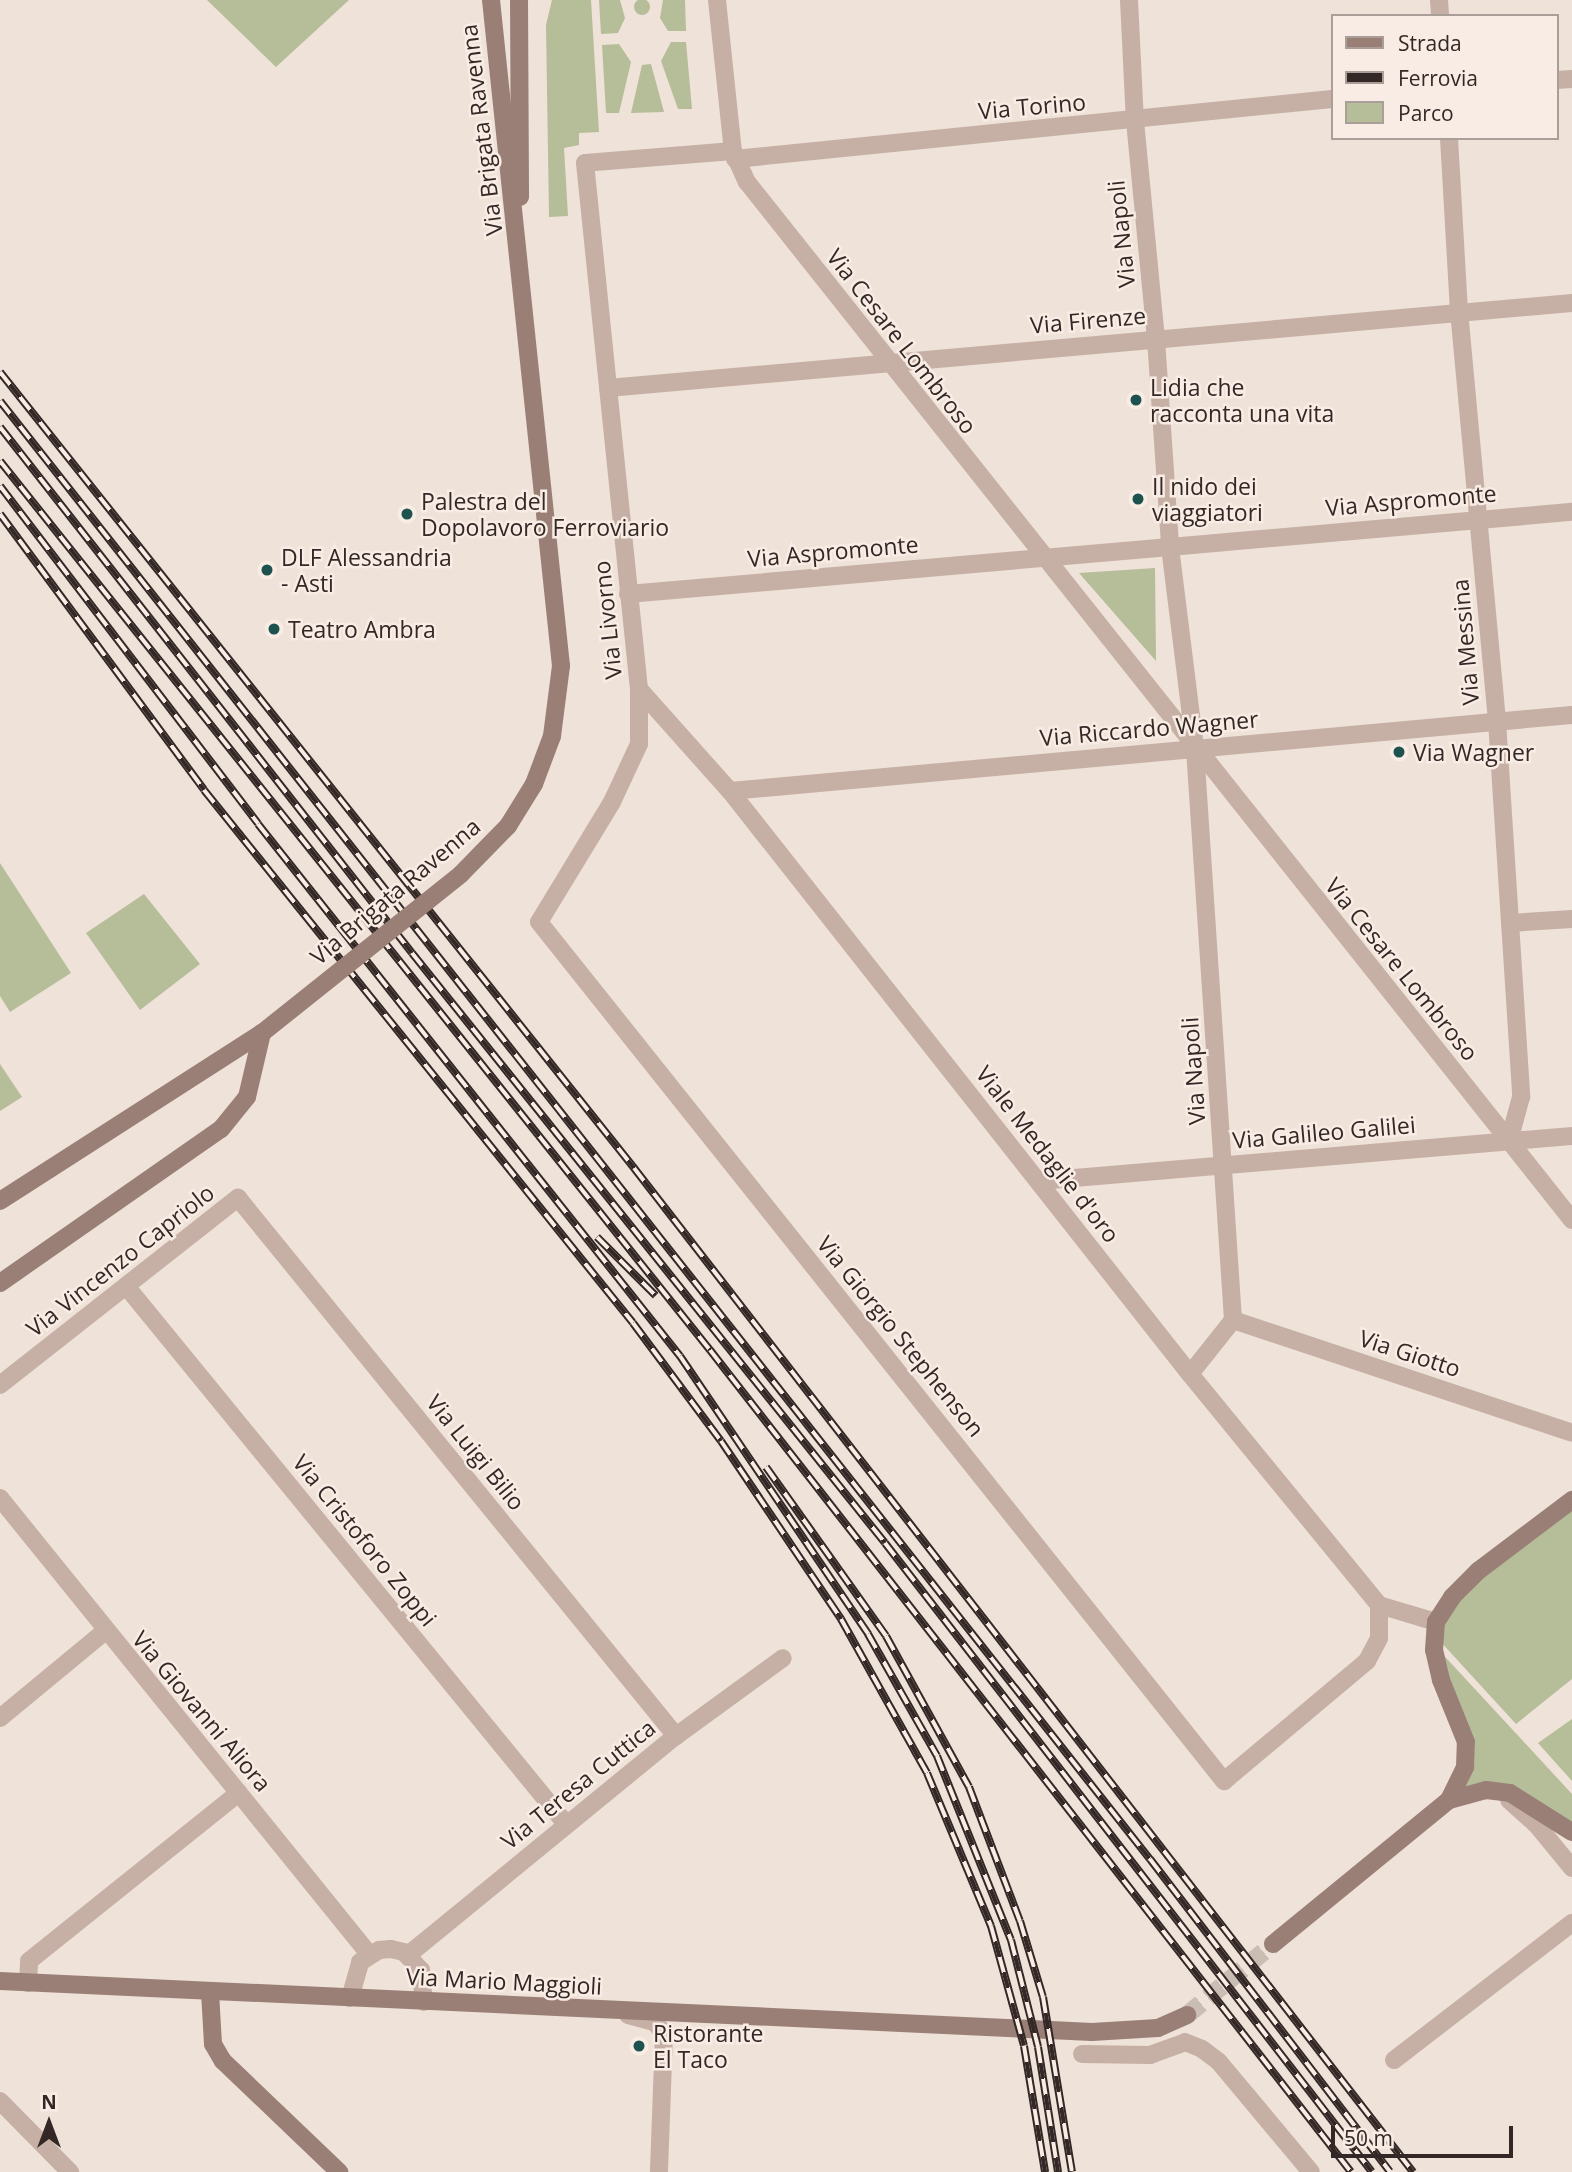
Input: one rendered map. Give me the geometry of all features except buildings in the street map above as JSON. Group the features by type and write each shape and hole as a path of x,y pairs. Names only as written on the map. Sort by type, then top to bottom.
{"street":[{"name":"Via Brigata Ravenna","path":"0,1201 262,1033 461,874 499,837 526,800 552,736 557,706 558,615 491,0"},
{"name":"Via Brigata Ravenna","path":"519,0 520,253"},
{"path":"717,0 734,155"},
{"name":"Via Napoli","path":"1129,0 1135,121 1156,339 1170,547 1195,749 1233,1320"},
{"name":"Via Torino","path":"585,163 734,155 1135,121 1330,99"},
{"name":"Via Messina","path":"1448,140 1459,311 1497,721 1521,1097 1509,1141"},
{"name":"Via Cesare Lombroso","path":"734,155 747,182 886,361 1572,1220"},
{"name":"Via Livorno","path":"539,922 612,802 639,744 639,689 585,163"},
{"name":"Via Firenze","path":"608,388 886,361 1572,303"},
{"name":"Via Aspromonte","path":"628,594 1572,512"},
{"name":"Viale Medaglie d'oro","path":"639,689 730,791 1190,1374 1379,1605"},
{"name":"Via Riccardo Wagner","path":"730,791 1572,715"},
{"path":"1510,923 1572,919"},
{"name":"Via Giorgio Stephenson","path":"539,922 1224,1781 1367,1661 1379,1638 1379,1605"},
{"name":"Via Vincenzo Capriolo","path":"0,1283 221,1129 247,1097 262,1033"},
{"name":"Via Galileo Galilei","path":"1039,1181 1572,1136"},
{"name":"Via Vincenzo Capriolo","path":"0,1385 238,1198"},
{"name":"Via Luigi Bilio","path":"238,1198 676,1736"},
{"name":"Via Cristoforo Zoppi","path":"126,1286 566,1824"},
{"path":"1190,1374 1233,1320"},
{"name":"Via Giotto","path":"1233,1320 1572,1433"},
{"name":"Via Giovanni Aliora","path":"0,1499 104,1632 369,1954"},
{"path":"1449,1800 1465,1767 1466,1742 1441,1680 1434,1650 1436,1622 1452,1597 1478,1572 1572,1500"},
{"path":"1379,1605 1436,1622"},
{"path":"0,1718 104,1632"},
{"name":"Via Teresa Cuttica","path":"408,1955 676,1736 783,1657"},
{"path":"1480,1791 1502,1796 1520,1807 1572,1868"},
{"path":"1273,1944 1449,1800 1480,1791 1510,1794 1572,1832"},
{"path":"28,1983 29,1961 239,1794"},
{"path":"1394,2060 1572,1923"},
{"path":"350,1998 353,1972 369,1954 391,1949 408,1955 421,1970 424,2002"},
{"name":"Via Mario Maggioli","path":"0,1981 1127,2032 1158,2028 1187,2015"},
{"path":"210,1992 213,2043 223,2061 339,2172"},
{"path":"597,2010 652,2020 664,2037 659,2172"},
{"path":"1082,2054 1150,2055 1185,2042 1202,2049 1219,2062 1311,2172"},
{"path":"0,2101 71,2172"}],"green space":[{"path":"642,-1 650,7 642,15 634,7"},
{"path":"207,0 349,0 276,67"},
{"path":"552,0 591,0 599,132 579,133 579,145 564,148 568,216 549,217 546,25"},
{"path":"599,0 620,0 625,18 618,33 601,34"},
{"path":"663,0 685,0 686,31 668,31 660,18"},
{"path":"671,42 686,42 692,109 678,109 661,61"},
{"path":"619,44 631,62 619,113 606,113 602,45"},
{"path":"651,64 664,112 631,113 642,65"},
{"path":"1155,568 1156,661 1079,573"},
{"path":"0,863 71,973 10,1012 0,996"},
{"path":"144,894 200,964 140,1010 86,933"},
{"path":"0,1064 22,1097 0,1111"},
{"path":"1572,1508 1572,1679 1516,1724 1439,1640 1441,1623 1465,1589"},
{"path":"1436,1647 1572,1794 1572,1831 1526,1799 1451,1798 1466,1766"},
{"path":"1572,1719 1572,1781 1538,1743"}],"tunnel":[{"path":"1187,2015 1273,1944"}],"railway":[{"path":"0,372 634,1168 1413,2172"},
{"path":"0,401 1150,1859 1390,2172"},
{"path":"0,427 412,953 885,1543 1372,2172"},
{"path":"0,461 710,1350 1351,2172"},
{"path":"0,486 258,824 680,1356 868,1634 937,1756 1011,1940 1038,2047 1058,2172"},
{"path":"0,514 204,790 633,1323 721,1441 841,1619 927,1773 991,1926 1024,2046 1045,2172"},
{"path":"597,1237 656,1296"},
{"path":"766,1467 886,1636 969,1787 1020,1921 1043,1997 1072,2172"}],"place":[{"name":"Lidia che racconta una vita","path":"1136,400"},
{"name":"Il nido dei viaggiatori","path":"1138,499"},
{"name":"Palestra del Dopolavoro Ferroviario","path":"407,514"},
{"name":"DLF Alessandria - Asti","path":"267,570"},
{"name":"Teatro Ambra","path":"274,629"},
{"name":"Via Wagner","path":"1399,752"},
{"name":"Ristorante El Taco","path":"639,2046"}]}
